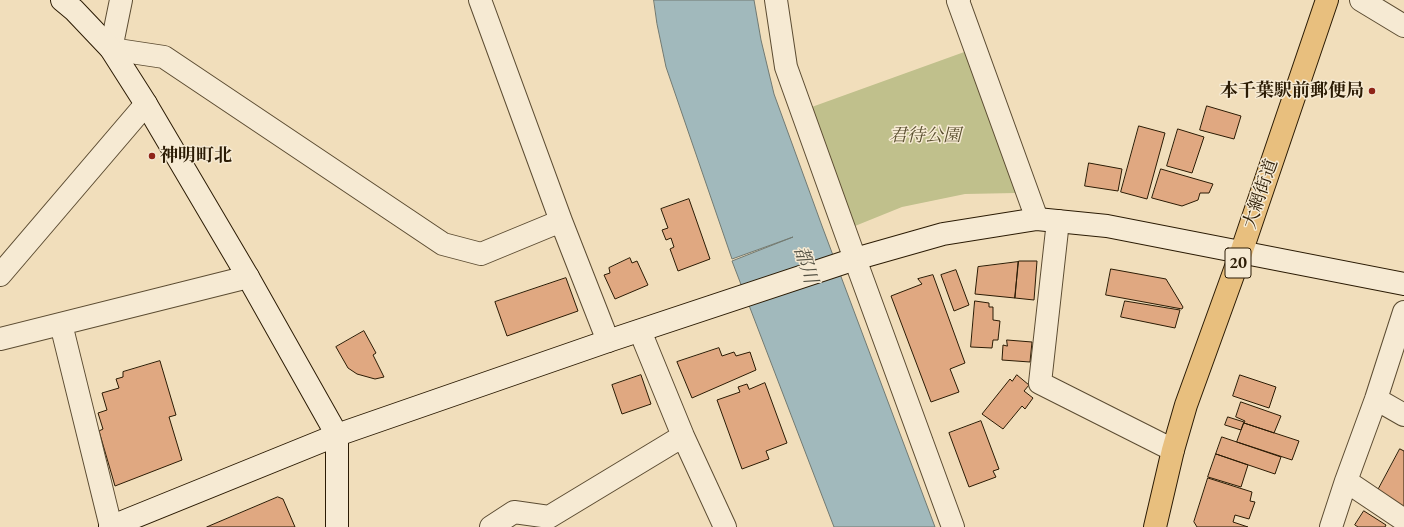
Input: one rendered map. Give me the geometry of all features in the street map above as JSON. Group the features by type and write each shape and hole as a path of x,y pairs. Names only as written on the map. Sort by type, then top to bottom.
{"main road":[{"name":"大網街道","path":"1155,527 1173,450 1186,405 1241,253 1327,0"}],"street":[{"path":"62,0 74,10 111,49 146,104 248,277 337,435 337,527"},
{"path":"111,49 121,0"},
{"path":"480,0 561,221 608,342"},
{"path":"776,0 786,67 953,527"},
{"path":"957,0 1048,220 1040,382 1173,450"},
{"path":"1361,0 1404,26"},
{"path":"111,49 164,57 443,244 481,254 561,221"},
{"path":"0,275 146,104"},
{"path":"61,324 110,527 146,520 337,435 724,302 855,259 943,234 1048,220 1107,226 1404,284"},
{"path":"0,339 248,277"},
{"path":"1331,527 1376,399 1404,312"},
{"path":"640,331 683,436 725,527"},
{"path":"1376,399 1404,415"},
{"path":"492,527 514,512 549,517 683,436"},
{"path":"1346,482 1404,520"}],"green space":[{"name":"君待公園","path":"967,51 1016,193 965,194 902,207 855,226 809,108"}],"water":[{"name":"都川","path":"654,0 754,0 761,40 774,94 935,527 834,527 732,261 793,237 732,259 666,67 657,24"}],"building":[{"path":"1207,106 1241,116 1234,139 1200,130"},
{"path":"1139,126 1165,133 1147,199 1121,192"},
{"path":"1178,129 1204,137 1192,173 1167,166"},
{"path":"1089,163 1122,169 1118,191 1085,186"},
{"path":"1161,169 1213,184 1209,193 1200,193 1198,200 1182,206 1152,198"},
{"path":"689,199 710,259 678,271 670,249 674,247 671,238 666,240 662,230 668,228 661,209"},
{"path":"630,258 632,263 637,261 648,285 615,299 604,275 610,273 609,268"},
{"path":"1019,261 1037,261 1034,300 1015,298"},
{"path":"1018,262 1015,298 975,294 978,267"},
{"path":"1111,269 1166,279 1183,307 1182,309 1106,295"},
{"path":"956,270 969,305 954,311 941,275"},
{"path":"933,275 965,363 950,369 959,392 931,402 891,296 922,284 918,279"},
{"path":"566,278 578,311 507,336 495,302"},
{"path":"975,301 989,303 989,307 993,307 993,320 1000,321 998,340 993,340 992,348 971,347"},
{"path":"1125,301 1180,310 1175,328 1121,317"},
{"path":"364,331 376,353 373,355 384,377 375,379 357,374 348,368 336,347"},
{"path":"1007,340 1032,342 1030,362 1002,360 1003,345 1007,346"},
{"path":"719,348 722,356 734,352 736,356 750,352 756,370 692,398 677,362"},
{"path":"160,361 176,415 169,417 182,460 115,486 99,431 103,429 98,413 107,410 102,393 119,388 116,379 123,377 123,372"},
{"path":"641,375 651,404 622,414 612,385"},
{"path":"1017,375 1029,385 1024,391 1033,398 1025,409 1022,406 1003,429 982,414 1010,379 1012,381"},
{"path":"1240,375 1276,387 1269,408 1233,396"},
{"path":"765,383 787,443 766,451 769,459 742,469 717,400 740,392 738,387 747,384 749,389"},
{"path":"1241,402 1281,416 1274,433 1244,423 1245,421 1236,417"},
{"path":"1228,417 1244,422 1241,430 1225,425"},
{"path":"981,421 999,469 993,471 996,477 969,487 949,433"},
{"path":"1244,423 1299,441 1292,460 1237,442"},
{"path":"1222,437 1281,457 1275,474 1216,454"},
{"path":"1400,449 1404,451 1404,507 1377,492"},
{"path":"1216,454 1248,465 1241,487 1208,477"},
{"path":"1208,478 1252,492 1250,501 1255,502 1249,519 1235,515 1233,522 1248,527 1197,527 1194,522"},
{"path":"278,497 283,499 295,527 207,527"},
{"path":"1364,511 1386,525 1385,527 1358,527 1355,525"}],"place":[{"name":"本千葉駅前郵便局","path":"1372,91"},
{"name":"神明町北","path":"152,156"}]}
